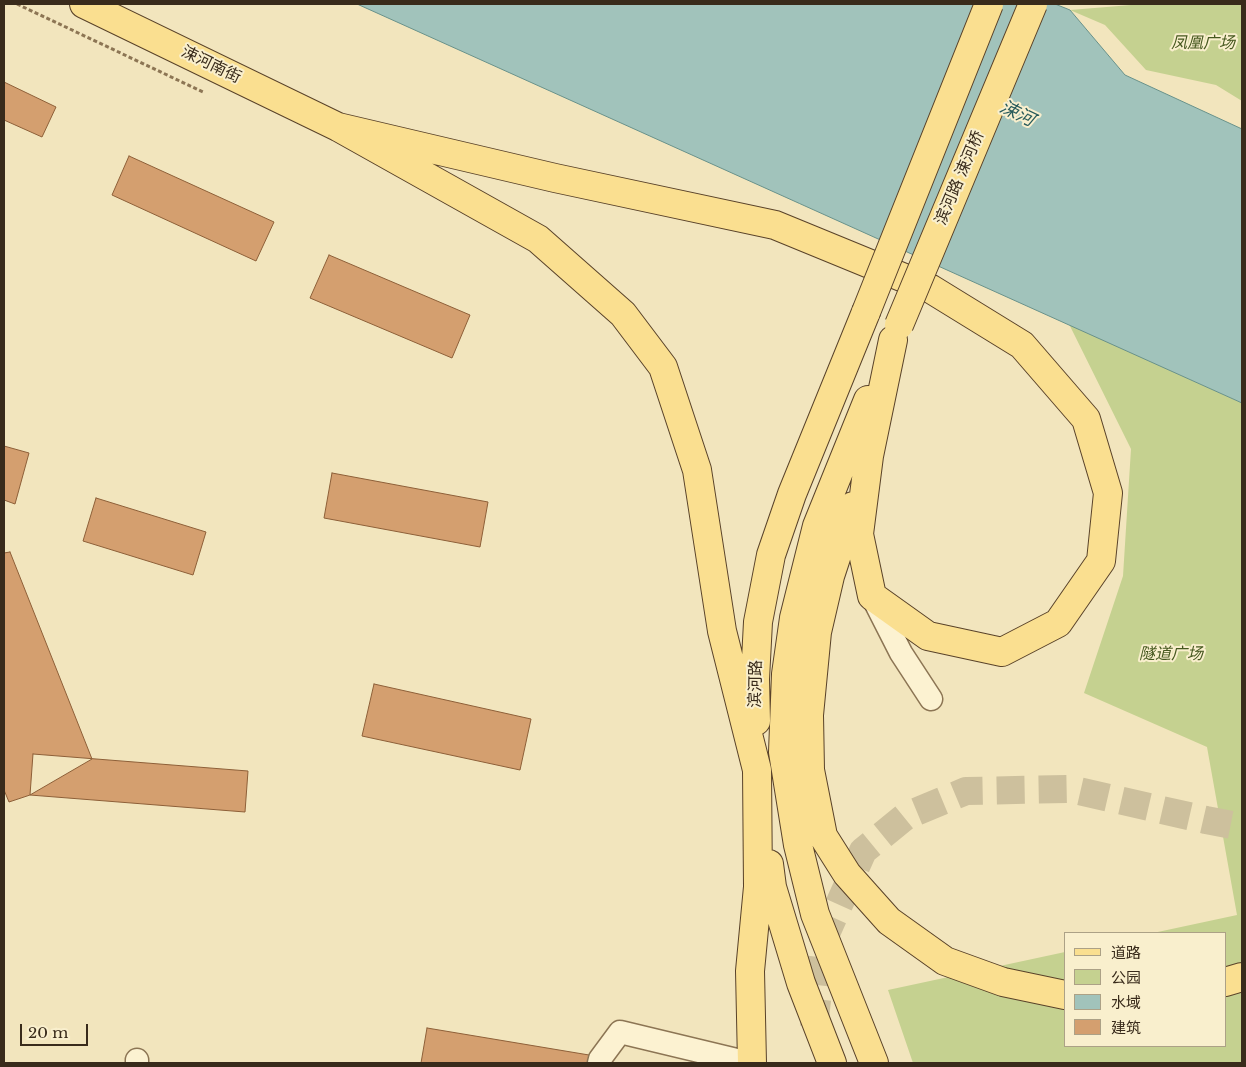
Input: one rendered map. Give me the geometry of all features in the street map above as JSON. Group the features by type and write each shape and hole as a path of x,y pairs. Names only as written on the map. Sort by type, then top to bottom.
{"main road":[{"name":"涑河南街","path":"84,4 338,127"},
{"name":"滨河路","path":"832,1063 801,984 772,887 757,770 755,679 758,622 771,555 792,494 990,4"},
{"name":"滨河路 涑河桥","path":"896,332 1033,4"},
{"path":"338,127 554,178 775,225 931,289 1022,345 1086,419 1108,493 1101,561 1058,623 1002,652 928,636 872,596 859,534 869,456 896,332"},
{"path":"338,127 538,238 623,314 663,367 697,470 722,631 757,770 758,887 750,971 751,1063"},
{"name":"滨河路","path":"874,1063 815,914 798,845 783,752 786,674 794,618 817,526 896,332"},
{"path":"869,456 830,576 816,632 809,715 810,770 822,836 846,874 889,921 945,961 1003,982 1064,994"},
{"path":"1226,982 1242,977"}],"lane":[{"path":"872,596 901,653 932,699"},
{"path":"599,1063 620,1032 751,1063"}],"green space":[{"name":"凤凰广场","path":"1143,4 1242,4 1242,101 1216,85 1146,70 1105,25 1070,10"},
{"name":"隧道广场","path":"1069,324 1242,403 1242,1063 913,1063 888,990 1064,952 1064,1047 1226,1047 1226,932 1158,932 1237,915 1207,747 1084,693 1123,576 1131,449"}],"water":[{"name":"涑河","path":"357,4 1055,4 1070,10 1125,75 1242,129 1242,403"}],"building":[{"path":"4,82 56,107 42,137 4,120"},
{"path":"129,156 274,222 256,261 112,195"},
{"path":"329,255 470,315 452,358 310,298"},
{"path":"4,446 29,453 15,504 4,500"},
{"path":"332,473 488,502 480,547 324,518"},
{"path":"96,498 206,532 193,575 83,541"},
{"path":"10,552 92,759 30,795 9,802 4,790 4,553"},
{"path":"374,684 531,719 520,770 362,736"},
{"path":"33,754 248,771 245,812 30,795"},
{"path":"427,1028 595,1056 593,1063 421,1063"}],"tunnel":[{"path":"814,1027 824,938 863,851 906,816 966,791 1070,789 1242,827"}]}
